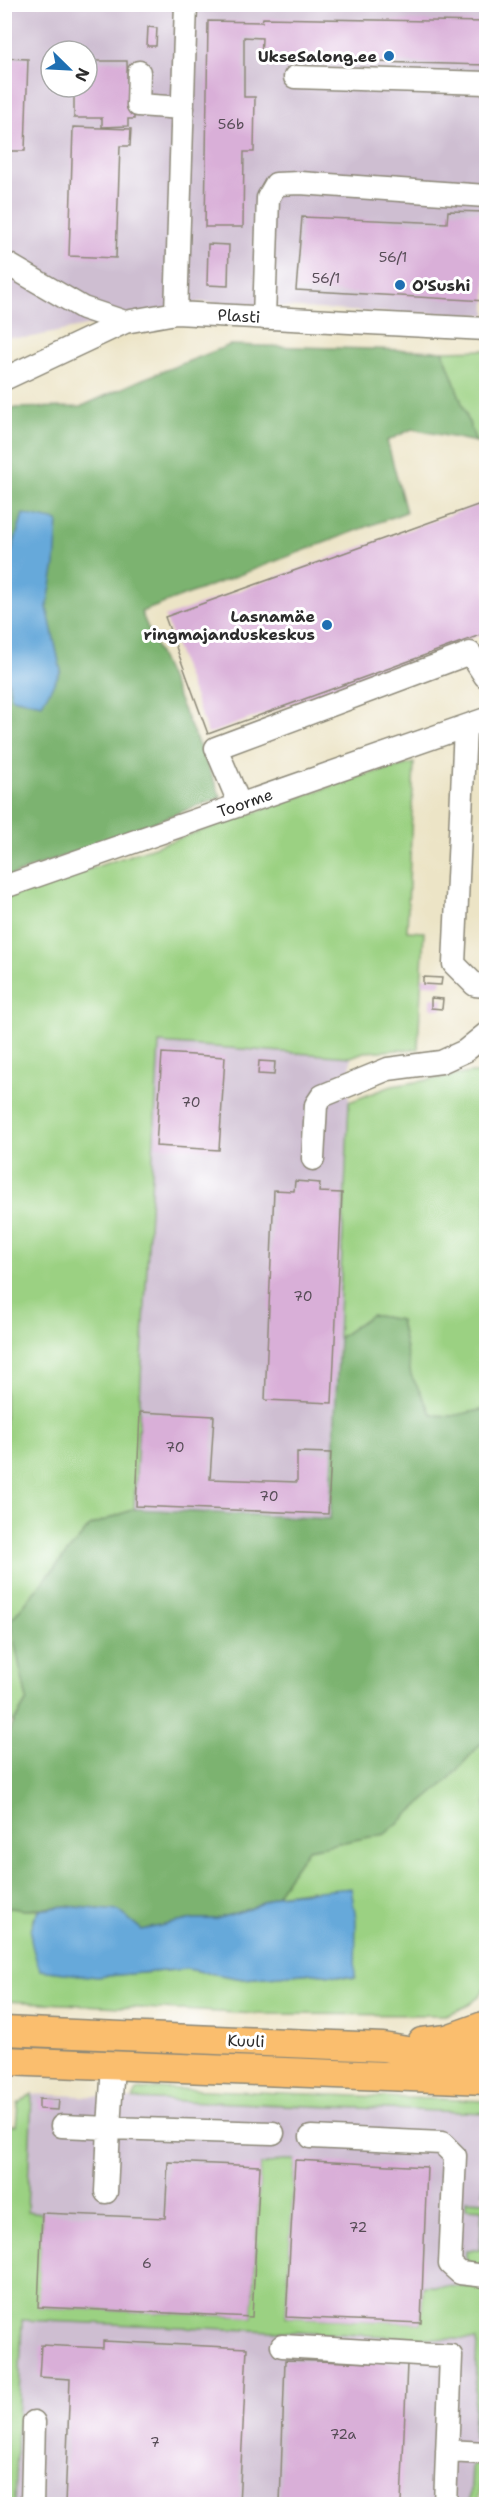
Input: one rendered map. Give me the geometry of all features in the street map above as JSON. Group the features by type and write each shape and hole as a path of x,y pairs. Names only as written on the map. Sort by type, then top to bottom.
{"main road":[{"path":"383,2047 447,2039 486,2025"},
{"name":"Kuuli","path":"4,2031 383,2047 424,2054 486,2056"},
{"name":"Kuuli","path":"4,2061 486,2080"}],"lane":[{"path":"176,313 186,4"},
{"path":"139,72 138,105 183,108"},
{"path":"295,76 486,83"},
{"path":"264,318 268,198 276,184 300,183 486,196"},
{"path":"4,262 83,308 125,322"},
{"name":"Plasti","path":"4,380 125,322 176,313 486,329"},
{"path":"240,805 216,748 470,653 486,677"},
{"name":"Toorme","path":"4,887 486,719"},
{"path":"465,728 454,964 475,985 486,986"},
{"path":"313,1159 315,1105 322,1096 388,1069 441,1062 465,1051 486,1034"},
{"path":"106,2192 113,2065"},
{"path":"62,2126 273,2133"},
{"path":"311,2137 442,2143 455,2156 450,2264 460,2273 486,2276"},
{"path":"282,2346 450,2356 445,2505"},
{"path":"32,2505 34,2422"},
{"path":"447,2451 486,2453"}],"shaded area":[{"path":"5,5 486,5 486,315 368,312 200,302 28,338 5,337"},
{"path":"159,1042 351,1056 330,1519 134,1509"},
{"path":"31,2094 486,2113 471,2504 14,2504"}],"green space":[{"path":"230,345 443,351 476,442 412,429 387,441 406,512 141,612 221,797 5,878 4,408 80,407 143,379"},
{"path":"486,350 486,444 476,442 443,351"},
{"path":"414,763 407,931 424,932 418,1049 364,1052 351,1057 159,1043 134,1509 90,1526 10,1621 27,1700 13,1723 5,1712 5,898 364,775"},
{"path":"470,1073 486,1073 486,1409 452,1416 432,1415 411,1375 400,1320 371,1315 338,1338 349,1102 392,1086"},
{"path":"371,1315 400,1320 411,1375 432,1415 452,1416 486,1409 486,1738 446,1782 385,1834 308,1849 276,1895 251,1908 216,1919 193,1919 142,1930 119,1911 65,1906 26,1910 5,1907 5,1738 27,1700 10,1621 90,1526 134,1509 330,1519 339,1338"},
{"path":"486,1738 486,1985 479,1996 464,2008 445,2015 257,2014 5,2001 4,1907 40,1910 32,1922 96,1977 186,1969 243,1979 314,1973 354,1978 354,1948 313,1890 276,1895 308,1849 385,1834 446,1782"},
{"path":"156,2088 486,2101 486,2113 133,2099 137,2091"},
{"path":"32,2094 27,2211 42,2213 39,2307 252,2317 260,2166 281,2160 295,2160 286,2317 421,2323 423,2286 486,2287 481,2426 486,2426 486,2441 473,2437 477,2340 22,2320 15,2504 5,2504 5,2126 16,2126 18,2104"},
{"path":"486,2113 486,2192 483,2192"},
{"path":"466,2200 486,2201 486,2265 472,2264 466,2258 466,2250 480,2250 482,2209 466,2208"},
{"path":"486,2464 486,2482 480,2486 479,2504 470,2504 472,2465"}],"water":[{"path":"23,514 58,521 55,565 47,607 61,671 42,704 11,698 5,655 3,611 5,582 10,556"},
{"path":"351,1888 356,1919 355,1978 314,1973 243,1979 186,1969 96,1977 40,1970 31,1939 32,1925 40,1910 65,1906 119,1911 142,1930 193,1919 216,1919 252,1908 276,1895"}],"building":[{"path":"263,18 486,22 486,65 261,59 262,38 244,37 244,97 255,97 254,152 244,152 243,227 205,227 208,21 262,22"},
{"path":"148,27 157,28 156,46 147,46"},
{"path":"4,58 28,59 25,151 4,151"},
{"path":"99,61 127,61 128,107 134,107 134,119 128,119 128,126 102,127 102,118 74,118 74,99 99,99"},
{"path":"73,127 131,129 130,146 120,146 116,258 69,256"},
{"path":"448,211 486,212 486,301 296,290 302,217 447,223"},
{"path":"208,244 229,245 228,286 207,285"},
{"name":"Lasnamäe ringmajanduskeskus","path":"486,502 486,633 208,734 165,617"},
{"path":"423,977 442,978 441,985 423,984"},
{"path":"431,998 443,999 442,1009 431,1008"},
{"path":"162,1053 225,1057 219,1150 156,1146"},
{"path":"259,1061 275,1062 274,1075 258,1074"},
{"path":"295,1181 320,1183 319,1192 342,1193 332,1403 265,1400 274,1190 294,1191"},
{"path":"140,1412 214,1416 210,1479 297,1482 297,1452 331,1453 328,1514 136,1506"},
{"path":"39,2099 59,2100 58,2110 39,2109"},
{"path":"295,2160 427,2167 421,2323 286,2317"},
{"path":"168,2162 260,2166 252,2317 38,2307 42,2213 165,2218"},
{"path":"103,2341 247,2348 239,2504 65,2504 70,2379 39,2377 41,2345 103,2348"},
{"path":"285,2360 407,2364 401,2504 280,2504"}],"place":[{"name":"UkseSalong.ee","path":"389,56"},
{"name":"O'Sushi","path":"400,285"},
{"name":"Lasnamäe ringmajanduskeskus","path":"327,625"}]}
